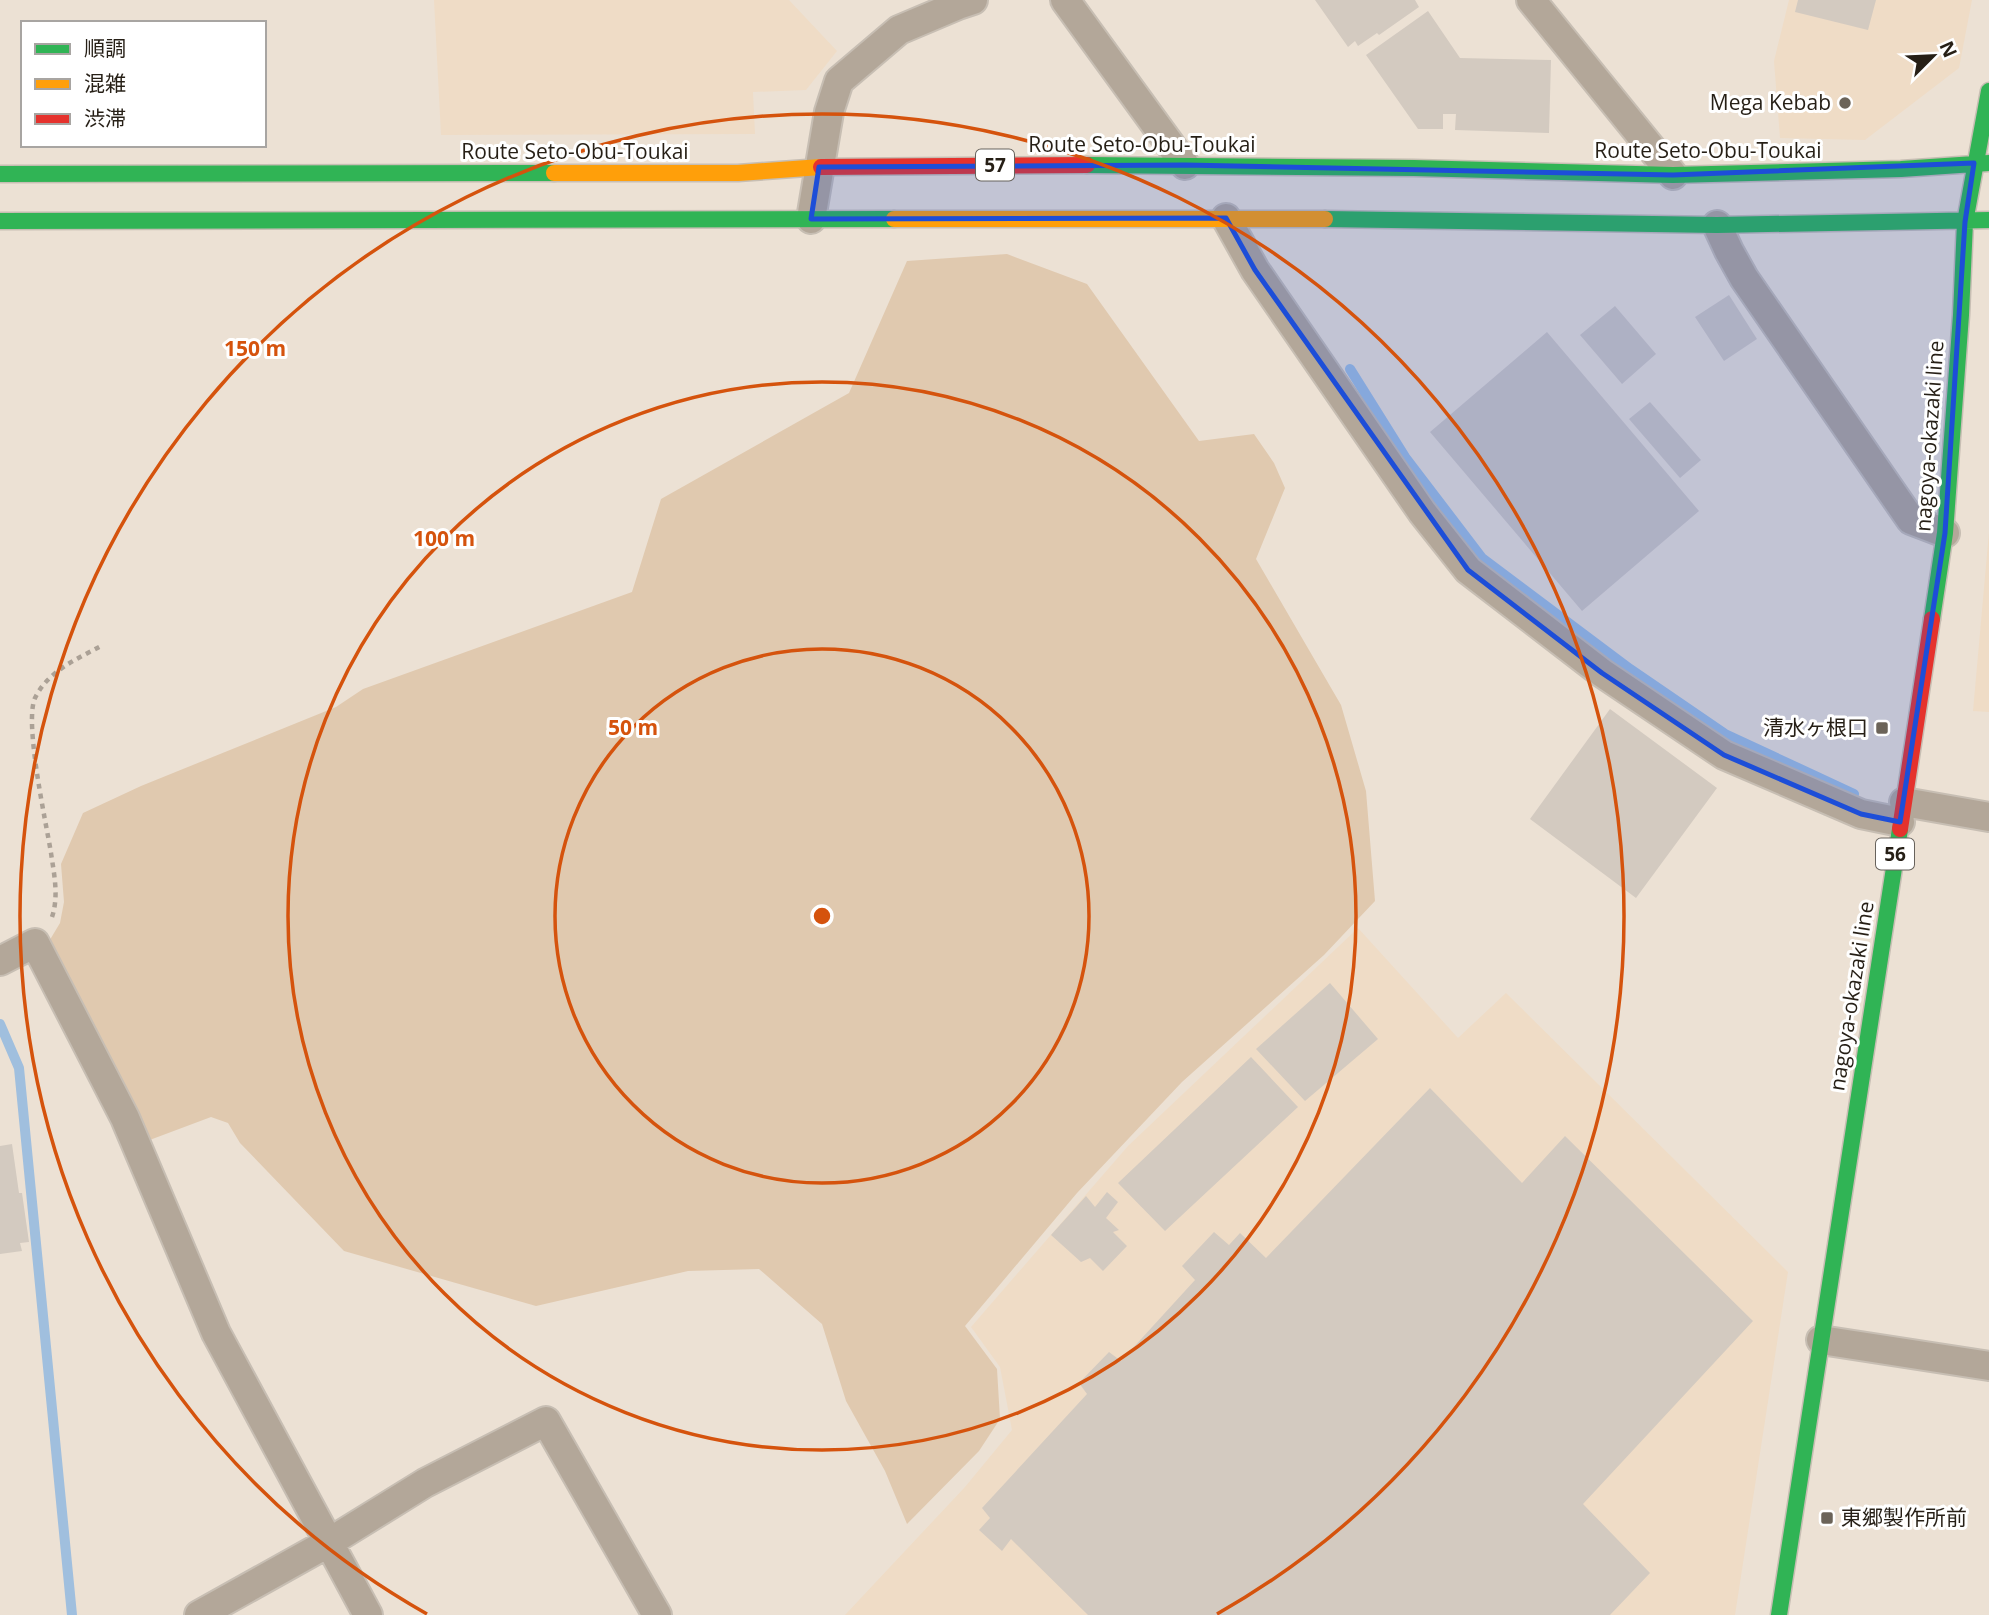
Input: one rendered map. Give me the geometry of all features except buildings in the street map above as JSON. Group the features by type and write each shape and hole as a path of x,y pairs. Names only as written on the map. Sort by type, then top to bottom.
{"main road":[{"name":"nagoya-okazaki line","path":"1779,1615 1945,533 1965,222 1982,163 1989,91"},
{"name":"Route Seto-Obu-Toukai","path":"0,173 738,173 819,167 1185,165 1673,175 1901,169 1982,163"},
{"path":"0,221 1226,218 1717,225 1989,220"}],"street":[{"path":"811,219 829,112 839,81 900,30 973,0"},
{"path":"1065,0 1185,165"},
{"path":"1531,0 1673,175"},
{"path":"1226,218 1255,270 1422,512 1468,570 1602,673 1724,755 1861,814 1902,812 1989,817"},
{"path":"1717,225 1744,278 1911,520 1945,533"},
{"path":"0,961 35,943 125,1118 216,1333 368,1615"},
{"path":"1821,1339 1989,1366"},
{"path":"199,1615 328,1544 425,1483 546,1421 657,1615"}],"path":[{"path":"35,943 45,932 56,898 35,754 32,717 34,700 53,674 102,646"}],"highlighted area":[{"path":"1974,163 1965,222 1945,533 1900,822 1861,814 1724,755 1602,673 1468,570 1255,270 1226,218 811,219 819,167 1185,165 1673,175"}],"shaded area":[{"path":"434,0 789,0 837,51 806,90 753,92 755,134 441,135"},
{"name":"Mega Kebab","path":"1789,0 1972,0 1959,68 1865,140 1780,138 1774,61"},
{"path":"1007,254 1087,284 1199,441 1254,434 1274,463 1285,488 1256,559 1341,705 1366,791 1375,901 1324,955 1182,1082 1077,1193 965,1326 997,1369 1000,1419 979,1451 907,1524 885,1471 846,1401 822,1324 759,1269 688,1271 536,1306 344,1251 240,1143 228,1123 211,1117 147,1141 48,943 60,923 64,902 61,864 83,813 141,786 336,707 363,689 632,592 661,499 849,393 907,261"},
{"path":"1989,532 1989,712 1973,711"},
{"path":"1358,928 1458,1038 1506,993 1788,1272 1735,1615 845,1615 965,1487 1012,1430 1000,1367 971,1327 1128,1146"}],"waterway":[{"path":"1350,369 1405,457 1482,558 1630,669 1725,734 1854,794"},
{"path":"0,1024 19,1068 72,1615"}],"traffic: fast":[{"path":"1932,619 1945,533 1965,222 1989,91"},
{"path":"1087,165 1414,168 1673,175 1901,169 1989,163"},
{"path":"0,174 554,173"},
{"path":"0,221 894,219"},
{"path":"1325,219 1717,225 1989,220"},
{"path":"1779,1615 1900,829"}],"traffic: slow":[{"path":"554,173 738,173 821,167"},
{"path":"894,219 1325,219"}],"traffic: jam":[{"path":"821,167 1087,165"},
{"path":"1900,829 1932,619"}],"place":[{"name":"Mega Kebab","path":"1845,103"},
{"name":"清水ヶ根口","path":"1882,728"},
{"name":"東郷製作所前","path":"1827,1518"}]}
